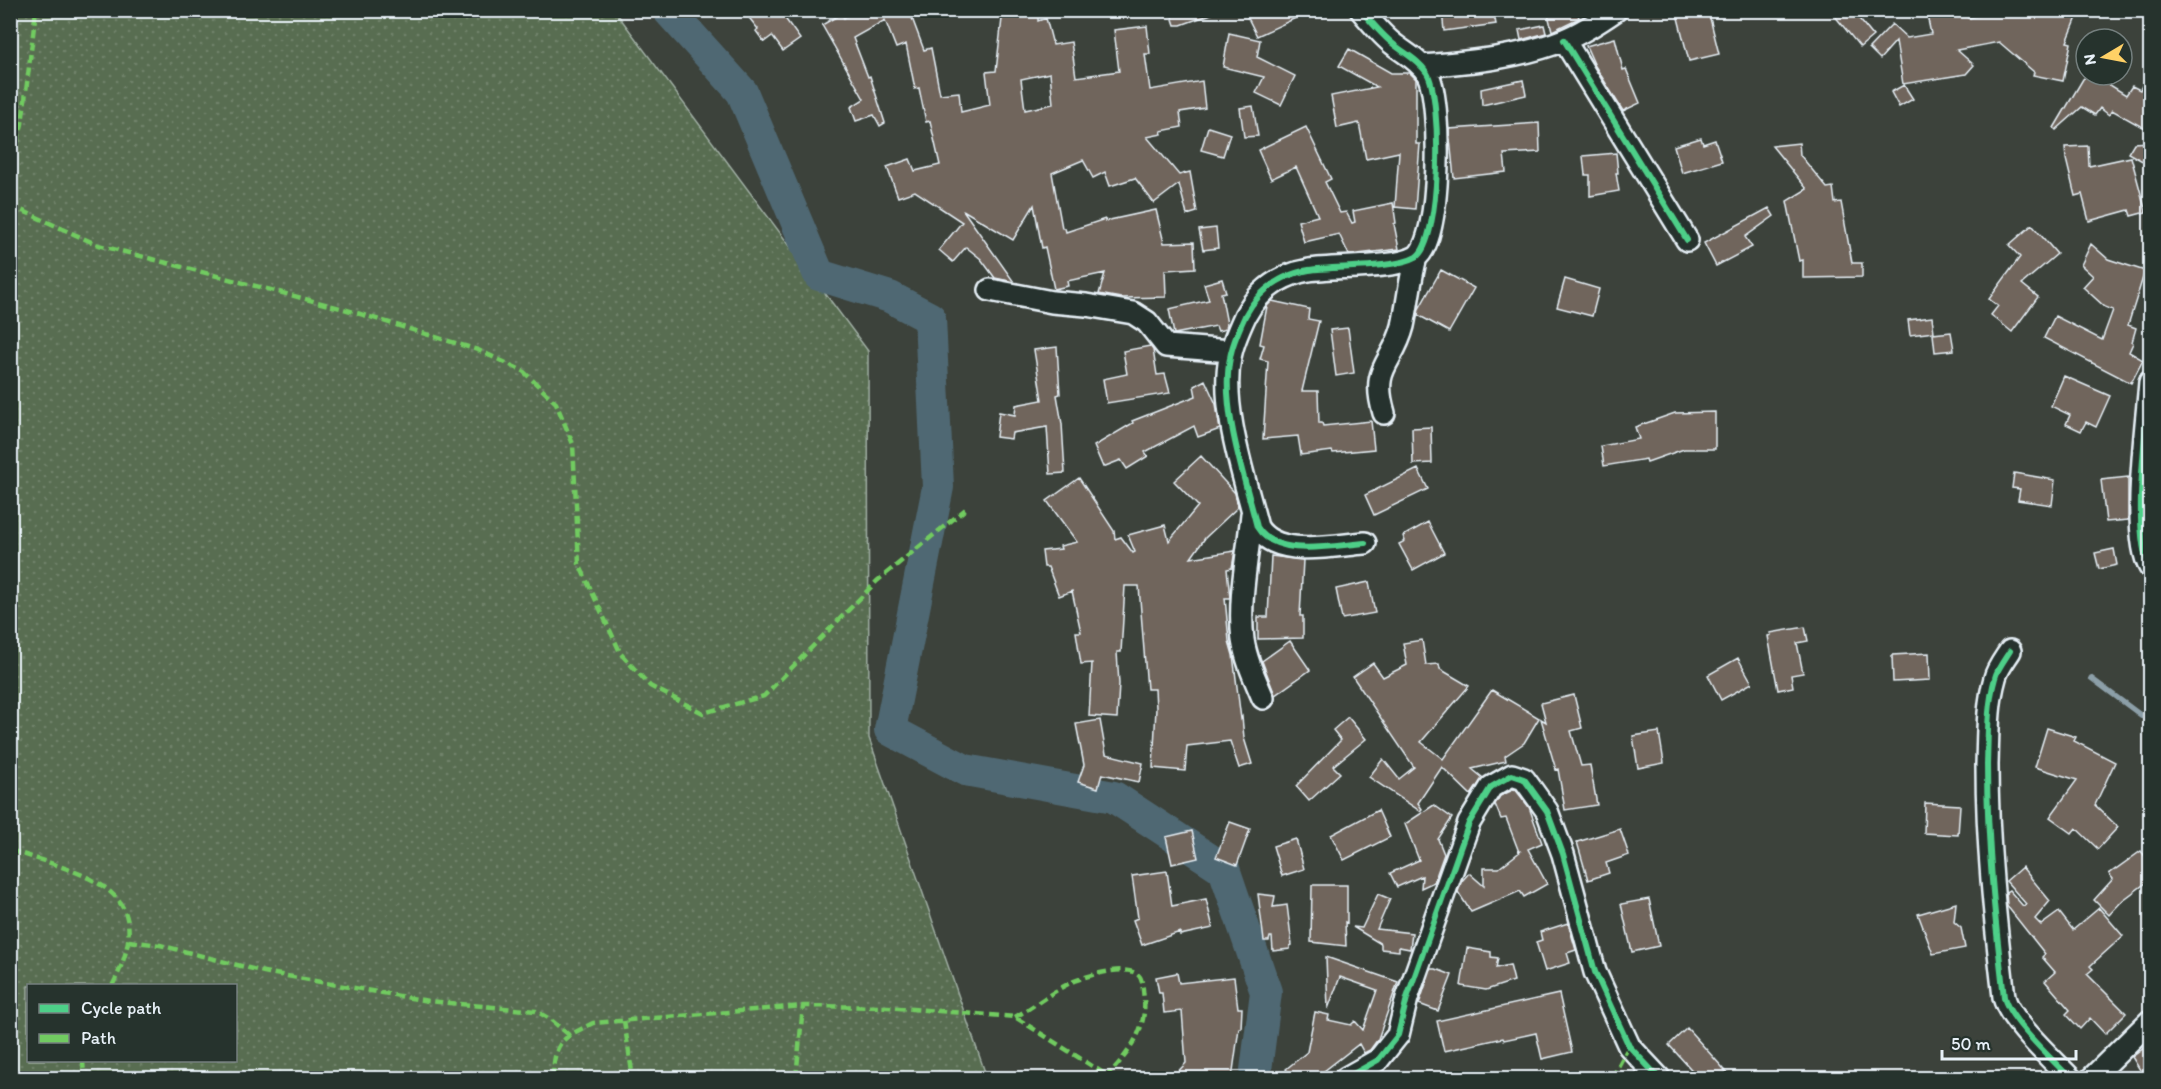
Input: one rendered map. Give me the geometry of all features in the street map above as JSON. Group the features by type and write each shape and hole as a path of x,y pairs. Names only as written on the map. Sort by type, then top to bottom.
{"street":[{"path":"1361,10 1379,32 1422,66 1431,81 1437,114 1436,194 1431,230 1425,247 1416,257 1399,263 1310,270 1276,281 1253,302 1242,322 1231,351 1228,372 1236,447 1257,527 1261,534 1293,548 1365,543"},
{"path":"1422,66 1511,55 1564,40 1617,10"},
{"path":"1564,40 1687,240"},
{"path":"1384,413 1379,394 1380,380 1385,363 1402,328 1416,257"},
{"path":"990,290 1052,302 1123,310 1142,317 1148,322 1166,346 1231,351"},
{"path":"2151,382 2141,506 2143,542 2146,559 2151,567"},
{"path":"1252,507 1242,624 1250,668 1263,698"},
{"path":"2010,651 1995,676 1990,703 1988,737 1987,810 1990,867 2004,998 2009,1010 2070,1078"},
{"path":"1346,1078 1378,1060 1398,1035 1407,998 1469,823 1491,787 1512,775 1524,779 1547,812 1563,854 1595,972 1629,1046 1659,1078"},
{"path":"2092,1078 2151,1021"}],"green space":[{"path":"10,11 615,11 868,351 869,738 987,1078 11,1078"}],"building":[{"path":"743,10 779,10 800,39 783,51 772,36 764,42 756,31 758,29"},
{"path":"856,10 909,10 924,50 931,48 940,94 959,92 961,112 990,105 986,72 996,71 1003,10 1038,10 1038,21 1046,18 1053,45 1071,42 1076,77 1119,71 1114,30 1147,26 1150,54 1145,54 1150,90 1202,81 1205,108 1180,112 1182,127 1161,131 1162,134 1147,137 1179,175 1190,172 1197,212 1187,215 1179,184 1154,203 1135,178 1110,186 1105,172 1093,178 1083,160 1052,173 1062,228 1065,228 1066,232 1105,219 1105,221 1156,210 1164,243 1194,242 1195,268 1165,270 1166,297 1121,298 1099,294 1105,273 1067,281 1068,286 1054,289 1045,247 1042,248 1034,205 1013,240 963,210 1014,282 995,278 981,259 966,247 953,262 939,250 962,222 915,191 898,197 887,167 910,159 915,171 940,165 930,121 926,122 919,88 915,89 906,44 896,48 885,20 853,38 868,77 870,76 885,123 880,126 874,115 856,121 851,107 864,99 822,25 841,14 844,18","holes":["1050,73 1053,104 1025,110 1021,79"]},
{"path":"1170,10 1217,10 1217,12 1175,25"},
{"path":"1244,10 1313,10 1257,36"},
{"path":"1442,10 1493,10 1496,24 1444,31"},
{"path":"1547,10 1577,10 1579,18 1552,31"},
{"path":"1676,10 1708,10 1719,54 1689,61"},
{"path":"1830,10 1852,10 1873,36 1860,47"},
{"path":"1926,10 1967,10 1968,18 2004,10 2080,10 2067,42 2071,43 2063,81 2033,75 2034,72 1999,42 1957,50 1974,65 1966,74 1903,84 1896,41 1880,59 1869,48 1892,24 1907,38 1931,34"},
{"path":"1544,25 1546,33 1521,40 1519,30"},
{"path":"1229,33 1260,40 1257,57 1295,76 1281,105 1256,93 1264,77 1223,67"},
{"path":"1615,38 1623,70 1626,69 1640,103 1623,111 1595,66 1586,46"},
{"path":"1349,49 1391,73 1410,73 1416,79 1416,144 1420,144 1415,209 1395,207 1399,152 1366,159 1359,123 1337,128 1331,96 1377,87 1339,66"},
{"path":"2151,66 2151,132 2112,110 2109,115 2100,108 2095,115 2082,107 2056,130 2054,128 2078,87 2113,87 2126,95 2131,87 2140,90"},
{"path":"1523,80 1526,95 1482,105 1481,89"},
{"path":"1904,85 1913,99 1899,107 1891,92"},
{"path":"1253,106 1258,136 1244,137 1240,108"},
{"path":"1539,123 1540,152 1504,154 1506,172 1454,178 1449,129"},
{"path":"1208,127 1230,134 1223,156 1201,150"},
{"path":"1306,127 1331,179 1325,182 1340,213 1346,212 1352,223 1355,222 1353,211 1393,203 1399,249 1349,255 1339,234 1304,242 1298,221 1318,216 1296,167 1271,179 1258,150"},
{"path":"1701,138 1703,144 1715,140 1722,161 1682,173 1674,146"},
{"path":"2151,142 2151,154 2146,163 2128,153 2134,143"},
{"path":"1799,143 1800,155 1827,188 1833,187 1835,203 1841,202 1852,263 1862,263 1862,277 1803,278 1803,260 1799,261 1787,201 1807,189 1772,146"},
{"path":"2088,146 2089,166 2131,157 2146,212 2131,216 2129,210 2089,221 2082,194 2075,196 2065,147"},
{"path":"1616,153 1619,191 1590,196 1590,175 1585,175 1583,156"},
{"path":"1769,208 1774,216 1745,237 1752,247 1716,266 1704,243"},
{"path":"2032,225 2057,254 2022,284 2038,297 2012,332 1991,315 1998,306 1989,299 2020,257 2009,245"},
{"path":"1216,228 1218,248 1203,250 1199,230"},
{"path":"2091,244 2108,259 2145,271 2128,325 2136,328 2129,352 2143,360 2131,383 2044,338 2055,316 2102,340 2113,310 2105,307 2083,287 2093,276 2081,265"},
{"path":"1441,270 1474,288 1449,332 1418,315 1419,309"},
{"path":"1222,279 1226,292 1221,293 1226,329 1218,331 1216,326 1174,334 1169,309 1209,300 1204,284"},
{"path":"1565,279 1599,289 1592,316 1557,307"},
{"path":"1272,301 1309,309 1308,319 1319,321 1302,391 1318,391 1319,423 1323,426 1371,421 1374,449 1301,455 1298,436 1263,439 1268,361 1260,359 1264,345 1260,344 1267,306"},
{"path":"1932,317 1934,332 1910,335 1908,320"},
{"path":"1348,328 1354,373 1336,376 1330,330"},
{"path":"1951,332 1954,350 1935,352 1933,334"},
{"path":"1150,346 1153,350 1157,375 1165,374 1170,393 1107,403 1103,379 1127,374 1123,351"},
{"path":"1057,347 1060,394 1057,395 1062,424 1065,473 1050,474 1047,427 1012,433 1011,439 996,437 999,412 1015,415 1016,405 1042,400 1034,350"},
{"path":"2064,376 2110,396 2096,427 2086,422 2081,431 2066,424 2070,415 2051,406"},
{"path":"1205,380 1216,404 1220,429 1198,437 1194,426 1145,452 1148,456 1127,469 1121,460 1103,467 1094,446 1133,423 1132,421 1196,396 1194,386"},
{"path":"1715,412 1715,449 1684,449 1647,462 1646,459 1604,466 1601,446 1639,439 1635,427 1675,413"},
{"path":"1431,427 1432,463 1413,464 1412,428"},
{"path":"1201,456 1235,493 1238,507 1205,538 1191,558 1235,551 1232,568 1227,569 1230,598 1225,598 1229,641 1233,655 1244,738 1252,764 1239,768 1230,741 1187,746 1185,771 1153,768 1155,689 1147,689 1139,586 1125,586 1121,652 1117,652 1119,684 1117,718 1089,716 1092,663 1081,664 1076,632 1081,632 1072,591 1059,596 1048,567 1044,567 1042,551 1061,549 1060,546 1077,542 1047,501 1079,478 1114,531 1115,539 1121,537 1133,553 1135,552 1128,535 1165,525 1169,541 1198,506 1174,481"},
{"path":"1418,469 1428,489 1374,515 1365,495"},
{"path":"2014,473 2055,480 2052,505 2018,500 2020,489 2012,488"},
{"path":"2128,477 2128,520 2106,522 2101,480"},
{"path":"1428,522 1444,553 1413,570 1399,544 1405,541 1403,536"},
{"path":"2114,549 2117,565 2099,569 2095,553"},
{"path":"1271,556 1303,560 1300,616 1303,616 1303,638 1258,639 1258,617 1268,617"},
{"path":"1369,582 1375,613 1342,619 1336,589"},
{"path":"1805,627 1808,641 1797,643 1803,673 1791,675 1793,687 1778,690 1768,636 1771,635 1770,633"},
{"path":"1422,640 1426,665 1439,664 1440,669 1469,686 1421,742 1443,759 1492,690 1539,718 1524,743 1505,756 1506,761 1472,769 1483,778 1471,795 1442,767 1418,803 1422,809 1420,811 1369,777 1383,759 1399,779 1414,767 1353,677 1373,663 1383,677 1407,665 1403,643"},
{"path":"1290,641 1310,670 1275,695 1262,661"},
{"path":"1929,653 1930,680 1893,682 1892,655"},
{"path":"1738,658 1752,683 1721,700 1708,675"},
{"path":"1574,695 1582,728 1571,731 1581,766 1590,765 1597,805 1565,810 1558,769 1556,770 1541,719 1546,722 1541,703"},
{"path":"1348,717 1366,739 1333,766 1340,773 1309,801 1296,786 1341,740 1333,730"},
{"path":"1100,720 1106,754 1143,763 1139,782 1102,774 1098,788 1078,782 1084,765 1076,724"},
{"path":"2047,728 2076,737 2074,741 2115,762 2095,805 2118,827 2098,849 2076,828 2072,833 2050,817 2077,780 2035,767"},
{"path":"1659,732 1664,763 1638,768 1633,736"},
{"path":"1515,789 1529,807 1542,843 1528,849 1547,884 1524,897 1520,891 1471,912 1458,892 1461,882 1469,873 1484,886 1484,868 1499,868 1521,851 1519,852 1506,818 1501,819 1495,804 1500,796"},
{"path":"1925,803 1960,805 1958,835 1924,833"},
{"path":"1434,805 1452,818 1438,839 1444,854 1434,882 1421,888 1422,876 1397,887 1390,873 1419,860 1405,824"},
{"path":"1378,810 1390,837 1344,860 1331,835"},
{"path":"1230,822 1250,829 1237,865 1216,857"},
{"path":"1620,829 1629,855 1606,863 1609,873 1588,880 1577,842"},
{"path":"1192,831 1198,858 1172,864 1166,837"},
{"path":"1296,839 1304,869 1282,876 1273,846"},
{"path":"2141,851 2151,864 2151,879 2123,900 2109,915 2094,900 2113,879 2109,874"},
{"path":"2022,867 2050,901 2035,919 2041,925 2059,912 2073,930 2099,908 2123,936 2090,966 2093,969 2087,974 2126,1013 2105,1034 2090,1018 2080,1029 2066,1014 2070,1010 2045,981 2055,972 2042,957 2045,954 2007,906 2006,892 2009,890 2023,906 2026,904 2006,881"},
{"path":"1167,871 1172,906 1206,899 1213,928 1180,935 1180,932 1142,945 1133,920 1138,918 1132,876"},
{"path":"1312,885 1347,885 1346,946 1311,942"},
{"path":"1258,894 1275,896 1273,907 1287,905 1292,945 1290,949 1273,951 1272,937 1269,941 1264,941"},
{"path":"1378,894 1390,899 1377,929 1412,933 1410,949 1399,947 1399,951 1381,949 1381,944 1353,927 1362,928"},
{"path":"1649,899 1659,946 1632,952 1621,904"},
{"path":"1956,903 1954,922 1961,928 1965,948 1933,954 1918,914"},
{"path":"1568,923 1576,950 1567,953 1570,963 1545,971 1536,942 1542,940 1540,932"},
{"path":"1467,948 1491,952 1491,957 1498,958 1496,968 1510,965 1514,981 1486,990 1461,986"},
{"path":"1326,957 1398,982 1378,1039 1370,1050 1364,1053 1359,1044 1315,1078 1293,1078 1286,1069 1307,1052 1315,1012 1329,1015 1328,1020 1351,1025 1355,1021 1363,1030 1377,990 1340,977 1328,1009"},
{"path":"1431,969 1452,975 1438,1011 1419,1004"},
{"path":"1177,973 1179,983 1234,977 1238,1008 1242,1008 1241,1028 1239,1028 1232,1078 1172,1078 1186,1063 1182,1011 1164,1013 1162,993 1159,993 1156,977"},
{"path":"1559,994 1572,1052 1542,1059 1536,1033 1444,1051 1437,1021"},
{"path":"1687,1028 1732,1078 1699,1078 1669,1045"},
{"path":"2151,1043 2151,1078 2145,1078 2132,1057"}],"waterway":[{"path":"668,10 742,92 819,275 890,297 930,318 938,487 890,730 965,770 1114,797 1224,869 1266,992 1255,1078"},
{"path":"2091,678 2150,722"}],"marked path":[{"path":"10,169 22,124 36,10"},
{"path":"10,205 98,245 344,309 478,350 523,371 556,403 573,444 579,564 621,654 650,686 703,713 764,696 877,581 967,508"},
{"path":"10,850 89,878 108,890 122,906 128,927 126,953 113,984"},
{"path":"129,941 160,945 264,972 428,1001 536,1011 569,1035"},
{"path":"1015,1017 1074,981 1118,970 1135,973 1140,977 1142,984 1144,999 1142,1021 1135,1041 1108,1075"},
{"path":"553,1078 555,1056 561,1043 573,1033 593,1023 803,1006 887,1007 1015,1017 1111,1078"},
{"path":"796,1078 803,1006"},
{"path":"624,1021 633,1078"},
{"path":"1612,1078 1629,1046"},
{"path":"83,1062 84,1078"}],"cycle path":[{"path":"1361,10 1376,28 1424,68 1432,87 1437,138 1437,168 1431,225 1425,245 1416,257 1406,261 1394,264 1309,270 1298,272 1271,285 1251,307 1238,331 1230,358 1228,398 1235,443 1257,527 1266,537 1291,547 1306,548 1365,543"},
{"path":"1564,40 1687,240"},
{"path":"2150,382 2141,505 2144,552 2150,567"},
{"path":"2010,651 1997,671 1992,689 1988,721 1987,765 1992,881 2004,997 2014,1017 2070,1078"},
{"path":"1346,1078 1378,1060 1398,1035 1407,998 1469,823 1491,787 1512,775 1524,779 1547,811 1563,854 1595,972 1629,1046 1659,1078"}]}
